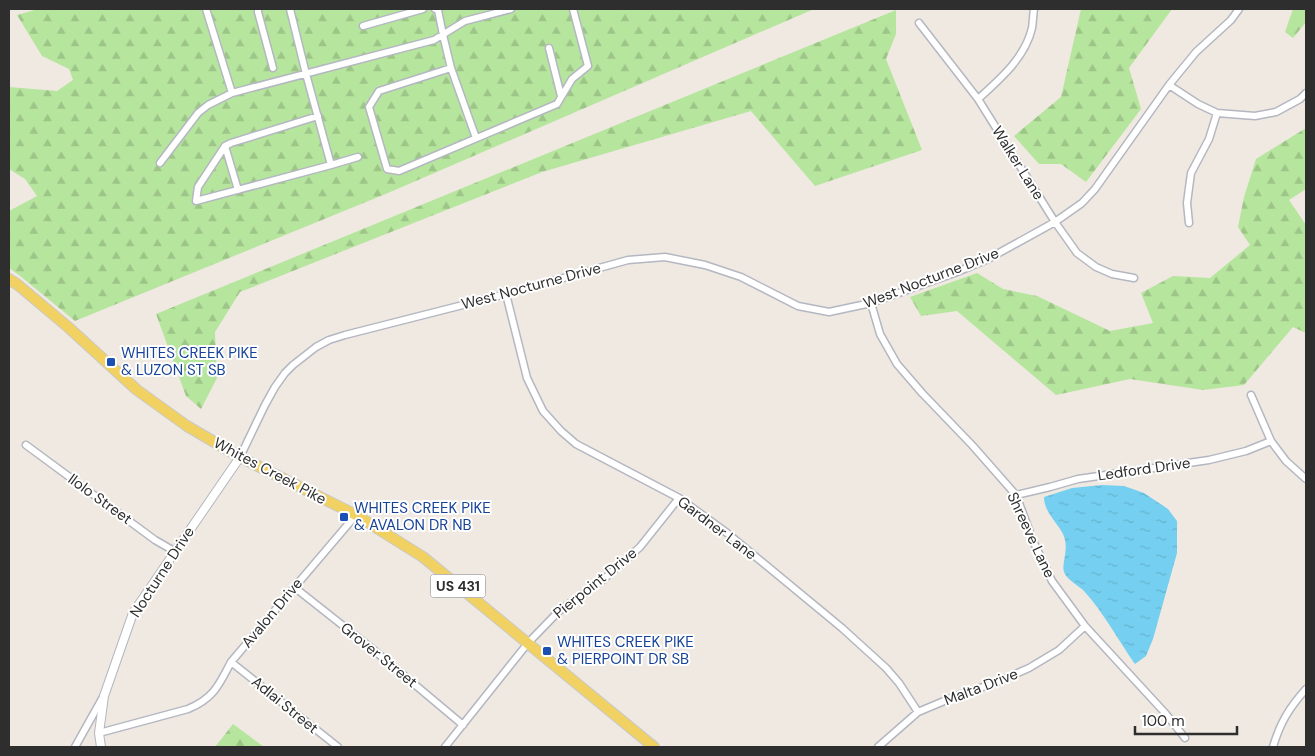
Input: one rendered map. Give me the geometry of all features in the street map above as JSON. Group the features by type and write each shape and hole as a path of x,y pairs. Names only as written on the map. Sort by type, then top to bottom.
{"main road":[{"name":"Whites Creek Pike","path":"9,279 68,327 137,390 187,426 240,457 356,515 423,556 654,747"}],"street":[{"path":"206,9 232,93"},
{"path":"258,9 273,68"},
{"path":"290,9 331,165"},
{"path":"362,26 423,9"},
{"path":"436,9 438,10 451,68 476,138"},
{"path":"160,163 198,113 208,105 232,93 434,40 465,21 511,9"},
{"path":"451,68 379,91 374,98 369,107 387,169 399,171 557,104 572,79 588,66 573,9"},
{"path":"978,99 1005,74 1025,48 1032,27 1034,9"},
{"name":"West Nocturne Drive","path":"240,457 264,405 275,387 293,365 316,347 329,340 377,326 506,294 628,260 666,257 705,265 741,277 798,306 829,312 871,303 988,259 1054,222 1082,203 1095,189 1169,86 1196,52 1231,20 1239,9"},
{"name":"Walker Lane","path":"918,23 978,99 1054,222 1077,253 1096,267 1112,274 1134,278"},
{"path":"549,48 562,96"},
{"path":"1169,86 1217,113 1255,116 1276,112 1300,99 1306,93"},
{"path":"1189,222 1187,203 1192,173 1209,139 1217,113"},
{"path":"318,116 225,146 198,187 196,201 358,158"},
{"path":"225,146 238,190"},
{"name":"Gardner Lane","path":"506,294 527,378 543,411 561,431 576,444 679,498 727,532 848,633 886,668 899,683 918,712"},
{"name":"Shreeve Lane","path":"871,303 880,334 897,364 1016,495 1049,576 1085,626 1186,738"},
{"path":"1251,395 1271,441 1286,462 1306,479"},
{"name":"Ledford Drive","path":"1016,495 1078,479 1209,460 1246,451 1271,441"},
{"name":"Ilolo Street","path":"26,445 156,540 174,551"},
{"name":"Nocturne Drive","path":"101,747 99,733 104,696 133,613 240,457"},
{"name":"Pierpoint Drive","path":"445,747 528,643 559,611 604,579 640,547 679,498"},
{"name":"Avalon Drive","path":"99,733 188,709 207,698 217,688 231,662 356,515"},
{"name":"Grover Street","path":"294,587 370,647 463,725"},
{"name":"Malta Drive","path":"878,747 918,712 956,696 995,683 1028,668 1059,650 1085,626"},
{"name":"Adlai Street","path":"231,662 338,747"},
{"path":"1274,747 1278,730 1293,703 1306,689"},
{"path":"75,747 104,696"}],"green space":[{"path":"38,9 814,9 388,193 75,321 9,268 9,211 37,196 25,179 9,169 9,87 57,91 73,80 69,69 42,56 17,15"},
{"path":"1081,9 1172,9 1129,68 1141,109 1086,182 1061,164 1039,164 1014,136 1061,97"},
{"path":"1293,9 1306,9 1306,22 1293,38 1285,32"},
{"path":"896,10 896,34 886,59 922,150 815,186 751,111 542,172 240,292 215,332 217,378 201,409 186,396 156,314"},
{"path":"1306,128 1306,189 1289,200 1306,225 1306,333 1293,327 1244,385 1203,390 1130,379 1056,395 957,311 921,316 910,297 977,273 1003,289 1037,296 1110,331 1153,323 1141,293 1173,276 1210,278 1250,245 1238,227 1244,197 1256,159"},
{"path":"233,724 264,747 215,747"}],"water":[{"path":"1102,485 1124,486 1144,493 1168,509 1177,521 1177,553 1153,639 1146,656 1135,664 1091,599 1065,575 1063,568 1066,550 1065,540 1048,512 1044,497 1072,488"}],"place":[{"name":"WHITES CREEK PIKE & LUZON ST SB","path":"111,362"},
{"name":"WHITES CREEK PIKE & AVALON DR NB","path":"344,517"},
{"name":"WHITES CREEK PIKE & PIERPOINT DR SB","path":"547,651"}]}
